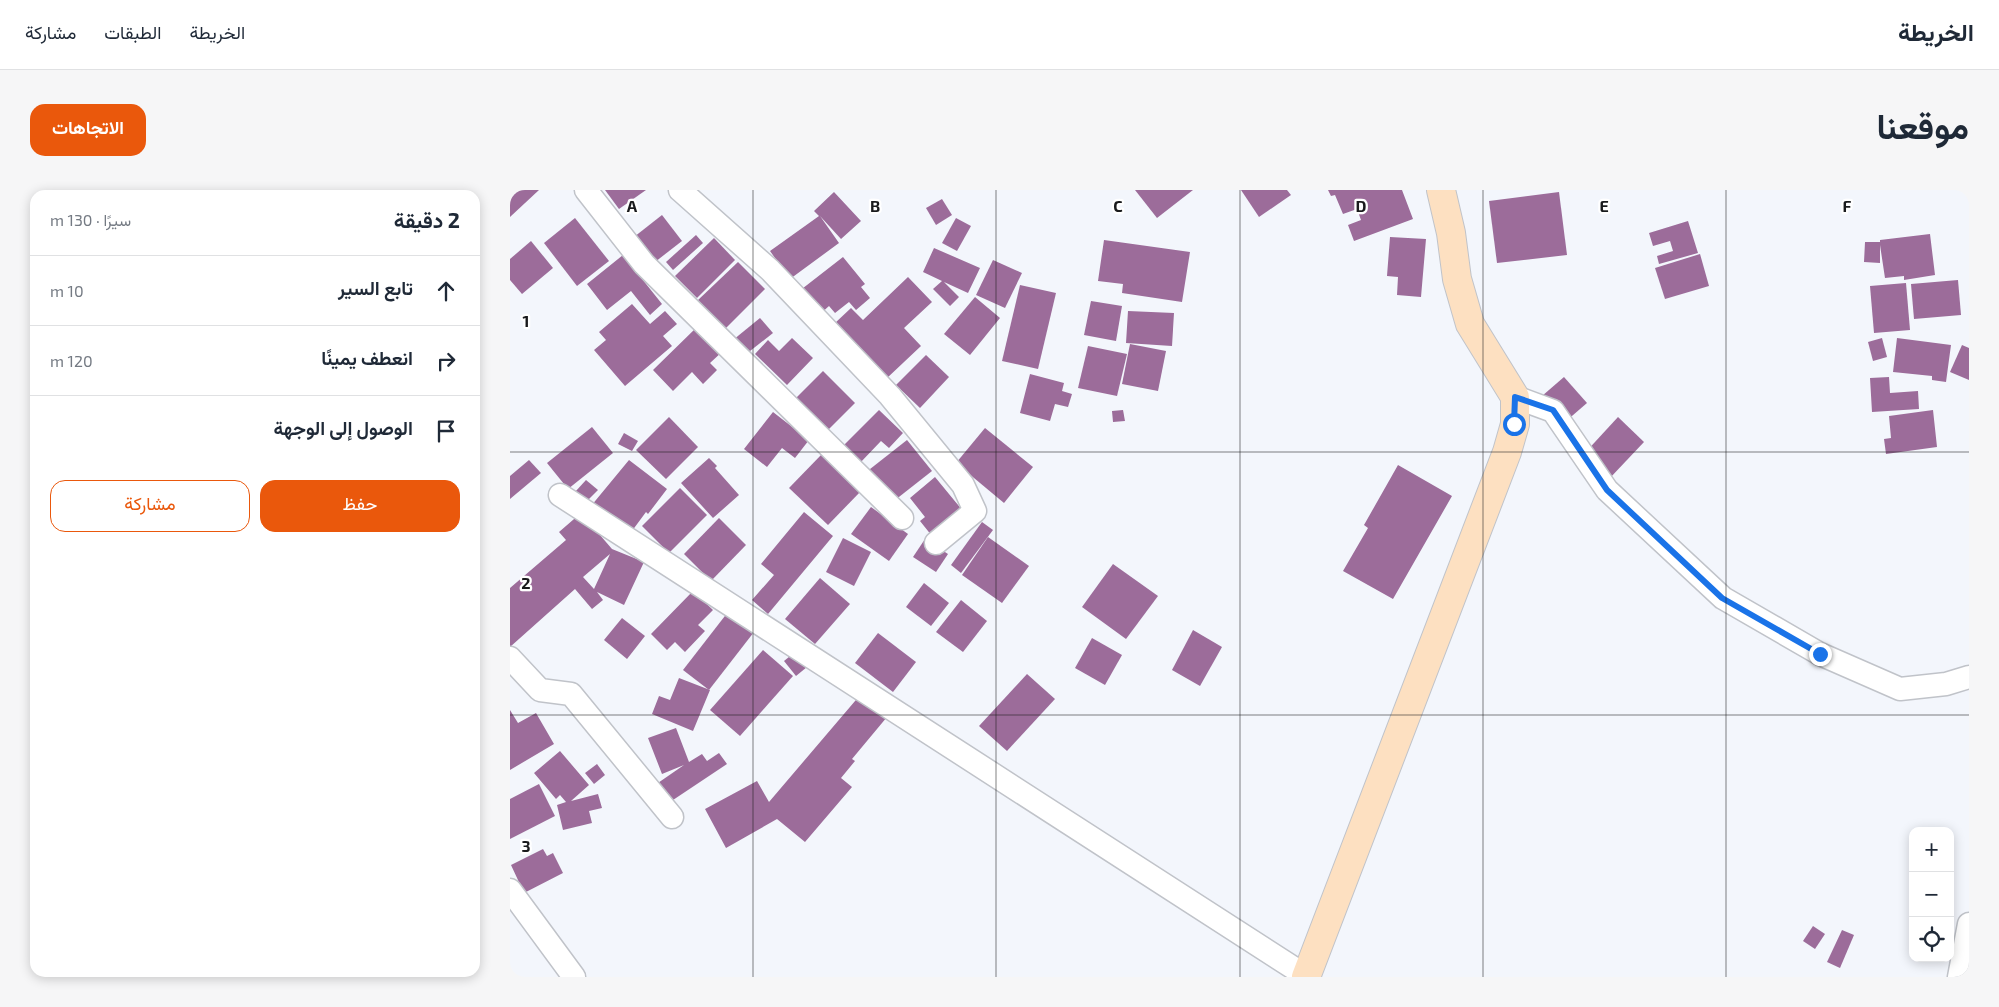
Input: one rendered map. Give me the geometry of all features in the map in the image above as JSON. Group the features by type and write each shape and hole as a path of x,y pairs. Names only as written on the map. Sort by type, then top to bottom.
{"main road":[{"path":"1306,977 1506,452 1514,424 1515,397 1470,324 1457,279 1451,233 1442,190"}],"street":[{"path":"586,190 644,264 902,518"},
{"path":"680,190 770,270 890,396 963,485 975,512 936,543"},
{"path":"1515,397 1553,410 1607,490 1722,598 1820,654 1900,689 1946,684 1969,676"},
{"path":"560,495 1306,977"},
{"path":"510,658 540,690 572,694 672,816"},
{"path":"510,890 574,977"},
{"path":"1959,977 1969,924"}],"building":[{"path":"510,190 539,190 510,217"},
{"path":"605,190 646,190 619,209"},
{"path":"1135,190 1193,190 1157,218"},
{"path":"1241,190 1287,190 1291,195 1259,217"},
{"path":"1328,190 1402,190 1413,219 1354,241 1348,225 1361,220 1357,209 1343,214 1335,195 1331,196"},
{"path":"834,192 861,221 841,239 820,216 839,243 790,279 770,251 819,216 814,211"},
{"path":"1559,192 1567,255 1497,263 1489,201"},
{"path":"942,199 952,215 936,225 926,208"},
{"path":"662,215 682,241 655,262 634,237"},
{"path":"575,218 609,261 577,286 544,243"},
{"path":"956,218 971,226 957,251 942,243"},
{"path":"1688,221 1698,253 1659,264 1657,256 1673,251 1670,241 1653,246 1649,233"},
{"path":"1930,234 1935,275 1904,280 1904,276 1885,278 1880,245 1880,263 1864,262 1865,242 1880,242 1880,240"},
{"path":"696,235 703,243 673,270 666,262"},
{"path":"1390,237 1426,239 1421,297 1397,295 1398,277 1387,276"},
{"path":"714,238 735,260 697,298 675,276"},
{"path":"1104,240 1190,252 1182,302 1122,293 1123,284 1098,281"},
{"path":"531,241 553,268 522,294 510,280 510,259"},
{"path":"934,248 980,268 968,293 944,282 959,297 950,306 933,289 942,281 923,272"},
{"path":"1700,254 1709,286 1665,299 1655,268"},
{"path":"623,255 662,304 650,315 631,291 607,310 587,284"},
{"path":"843,257 865,284 861,287 870,298 856,310 849,302 835,313 829,306 818,316 798,292"},
{"path":"993,260 1022,273 1005,308 976,295"},
{"path":"738,262 765,289 725,329 697,301"},
{"path":"908,277 932,302 904,328 921,346 886,379 834,324 851,308 863,320"},
{"path":"1958,280 1961,315 1914,319 1911,284"},
{"path":"1906,283 1910,330 1874,333 1870,286"},
{"path":"1020,285 1056,293 1038,369 1002,361"},
{"path":"975,297 1000,318 970,355 944,334"},
{"path":"1091,301 1122,306 1116,341 1084,335"},
{"path":"632,304 650,324 665,311 677,324 663,336 672,346 625,386 594,350 606,340 599,332"},
{"path":"1128,311 1174,313 1172,346 1126,343"},
{"path":"760,318 773,333 745,355 733,340"},
{"path":"698,326 723,351 710,363 717,370 703,384 692,372 673,391 653,370"},
{"path":"792,338 813,358 787,385 755,354 768,340 779,351"},
{"path":"1882,338 1887,357 1873,361 1868,342"},
{"path":"1897,338 1951,345 1946,382 1932,380 1932,376 1893,372"},
{"path":"1130,344 1166,351 1158,391 1122,384"},
{"path":"1962,345 1969,348 1969,380 1950,372"},
{"path":"1088,346 1127,354 1117,396 1078,388"},
{"path":"926,355 949,377 920,408 896,385"},
{"path":"823,371 855,403 824,434 792,402"},
{"path":"1030,374 1064,383 1062,391 1072,394 1068,407 1055,404 1050,421 1020,413"},
{"path":"1564,377 1587,403 1565,422 1542,396"},
{"path":"1889,377 1890,393 1918,391 1919,409 1872,412 1870,378"},
{"path":"879,410 903,433 889,448 881,441 859,464 842,447"},
{"path":"1123,410 1125,421 1113,422 1112,411"},
{"path":"1933,410 1937,447 1886,454 1884,439 1891,438 1889,416"},
{"path":"773,412 809,440 795,458 782,448 767,467 744,449"},
{"path":"669,417 698,447 666,479 636,450"},
{"path":"1618,417 1644,442 1609,479 1583,455"},
{"path":"592,427 613,453 568,489 547,463"},
{"path":"985,428 1033,467 1004,503 956,463"},
{"path":"624,433 638,441 632,451 618,444"},
{"path":"907,440 932,471 890,504 865,473"},
{"path":"822,454 861,491 828,525 789,488"},
{"path":"709,458 717,466 715,468 739,495 713,518 681,483"},
{"path":"529,460 541,473 510,499 510,476"},
{"path":"629,460 667,489 648,514 646,512 629,535 591,506"},
{"path":"1398,465 1452,496 1393,599 1343,571 1368,528 1364,525"},
{"path":"935,477 963,511 932,536 920,521 925,517 910,498"},
{"path":"586,480 598,490 586,502 575,492"},
{"path":"680,488 707,515 669,553 642,526"},
{"path":"871,507 908,534 889,561 851,534"},
{"path":"804,512 833,536 768,614 752,600 774,575 761,564"},
{"path":"581,513 612,549 644,562 624,605 597,592 603,600 592,609 575,589 510,647 510,588 566,540 559,532","holes":["610,554 594,589 583,577"]},
{"path":"719,518 746,545 711,581 684,554"},
{"path":"982,522 993,530 961,573 951,565"},
{"path":"988,537 1029,566 1002,603 962,575"},
{"path":"843,538 871,552 854,586 826,572"},
{"path":"925,539 948,554 936,572 913,557"},
{"path":"1113,564 1158,596 1126,639 1082,607"},
{"path":"820,578 850,604 815,644 785,619"},
{"path":"924,583 949,603 931,626 906,607"},
{"path":"693,591 713,610 698,625 705,631 685,652 675,642 667,650 651,634"},
{"path":"961,600 987,621 963,652 936,632"},
{"path":"728,612 754,632 709,690 683,670"},
{"path":"622,618 645,636 627,659 604,640"},
{"path":"1193,630 1222,647 1200,686 1172,670"},
{"path":"878,633 916,662 893,692 855,663"},
{"path":"1092,638 1122,655 1105,685 1075,668"},
{"path":"763,650 793,676 740,736 710,710"},
{"path":"795,652 807,667 796,676 784,661"},
{"path":"1027,674 1055,699 1007,751 979,726"},
{"path":"679,678 710,690 693,731 652,714 659,696 670,700"},
{"path":"861,694 887,717 852,759 855,761 841,778 852,787 805,842 777,819 726,848 705,809 757,781 769,802"},
{"path":"510,710 518,723 536,713 554,744 510,770"},
{"path":"676,728 689,762 702,754 707,761 719,753 727,764 667,804 655,785 684,765 662,774 648,738"},
{"path":"560,751 589,785 571,801 598,794 602,808 589,811 592,823 563,830 557,805 566,802 560,795 556,799 534,773"},
{"path":"597,764 605,775 594,784 585,773"},
{"path":"539,784 555,816 510,839 510,799"},
{"path":"543,849 547,856 553,853 563,873 524,893 511,865"},
{"path":"1813,926 1825,934 1815,949 1803,941"},
{"path":"1842,930 1854,935 1840,968 1827,962"}],"route":[{"path":"1514,424 1515,397 1553,410 1607,490 1722,598 1820,654"}]}
